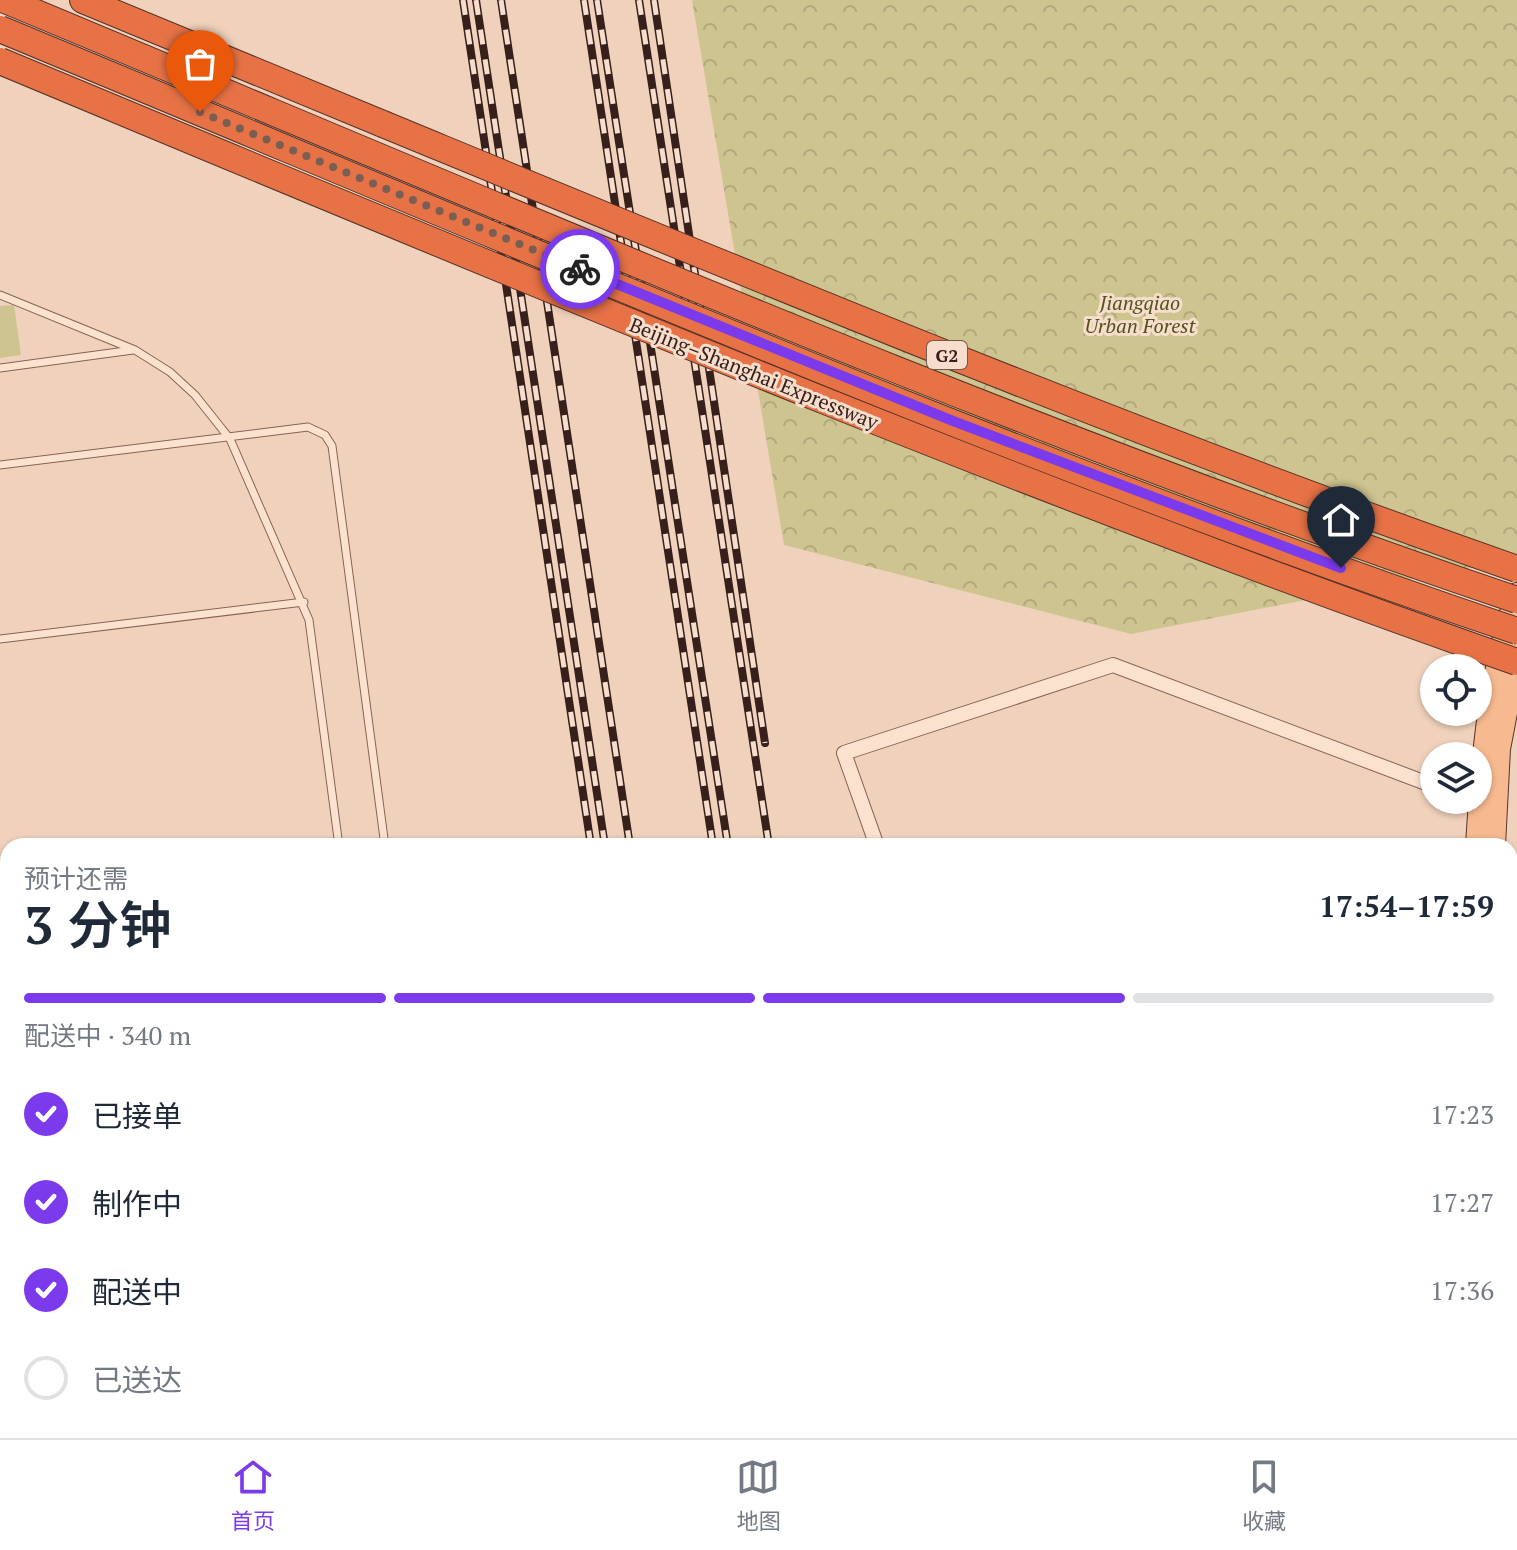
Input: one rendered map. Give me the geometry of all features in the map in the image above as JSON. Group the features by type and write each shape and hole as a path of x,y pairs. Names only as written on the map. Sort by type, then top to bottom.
{"highway":[{"name":"G2","path":"5,0 680,281 947,387 1202,487 1517,597"},
{"name":"G2","path":"83,0 917,343 1333,505 1517,569"},
{"name":"Beijing–Shanghai Expressway","path":"0,29 953,421 1177,508 1517,631"},
{"name":"Beijing–Shanghai Expressway","path":"0,61 854,414 1289,582 1517,662"}],"main road":[{"path":"1485,742 1504,634 1517,597"},
{"path":"1494,838 1499,749 1517,655"},
{"path":"1476,814 1477,838"}],"street":[{"path":"874,838 844,753 1113,665 1420,781"}],"lane":[{"path":"0,295 135,350 187,387 230,439 304,602 338,838"},
{"path":"0,368 135,350"},
{"path":"0,465 308,427 325,435 332,446 384,838"},
{"path":"0,639 304,602"}],"green space":[{"name":"Jiangqiao Urban Forest","path":"692,0 1517,0 1517,559 1131,634 784,545"},
{"path":"14,305 21,355 0,358 0,306"}],"railway":[{"path":"463,0 590,838"},
{"path":"476,0 604,838"},
{"path":"501,0 629,838"},
{"path":"584,0 712,838"},
{"path":"597,0 727,838"},
{"path":"639,0 768,838"},
{"path":"654,0 765,743"}],"way so far":[{"path":"200,112 580,269"}],"route":[{"path":"580,269 953,421 1341,568"}]}
